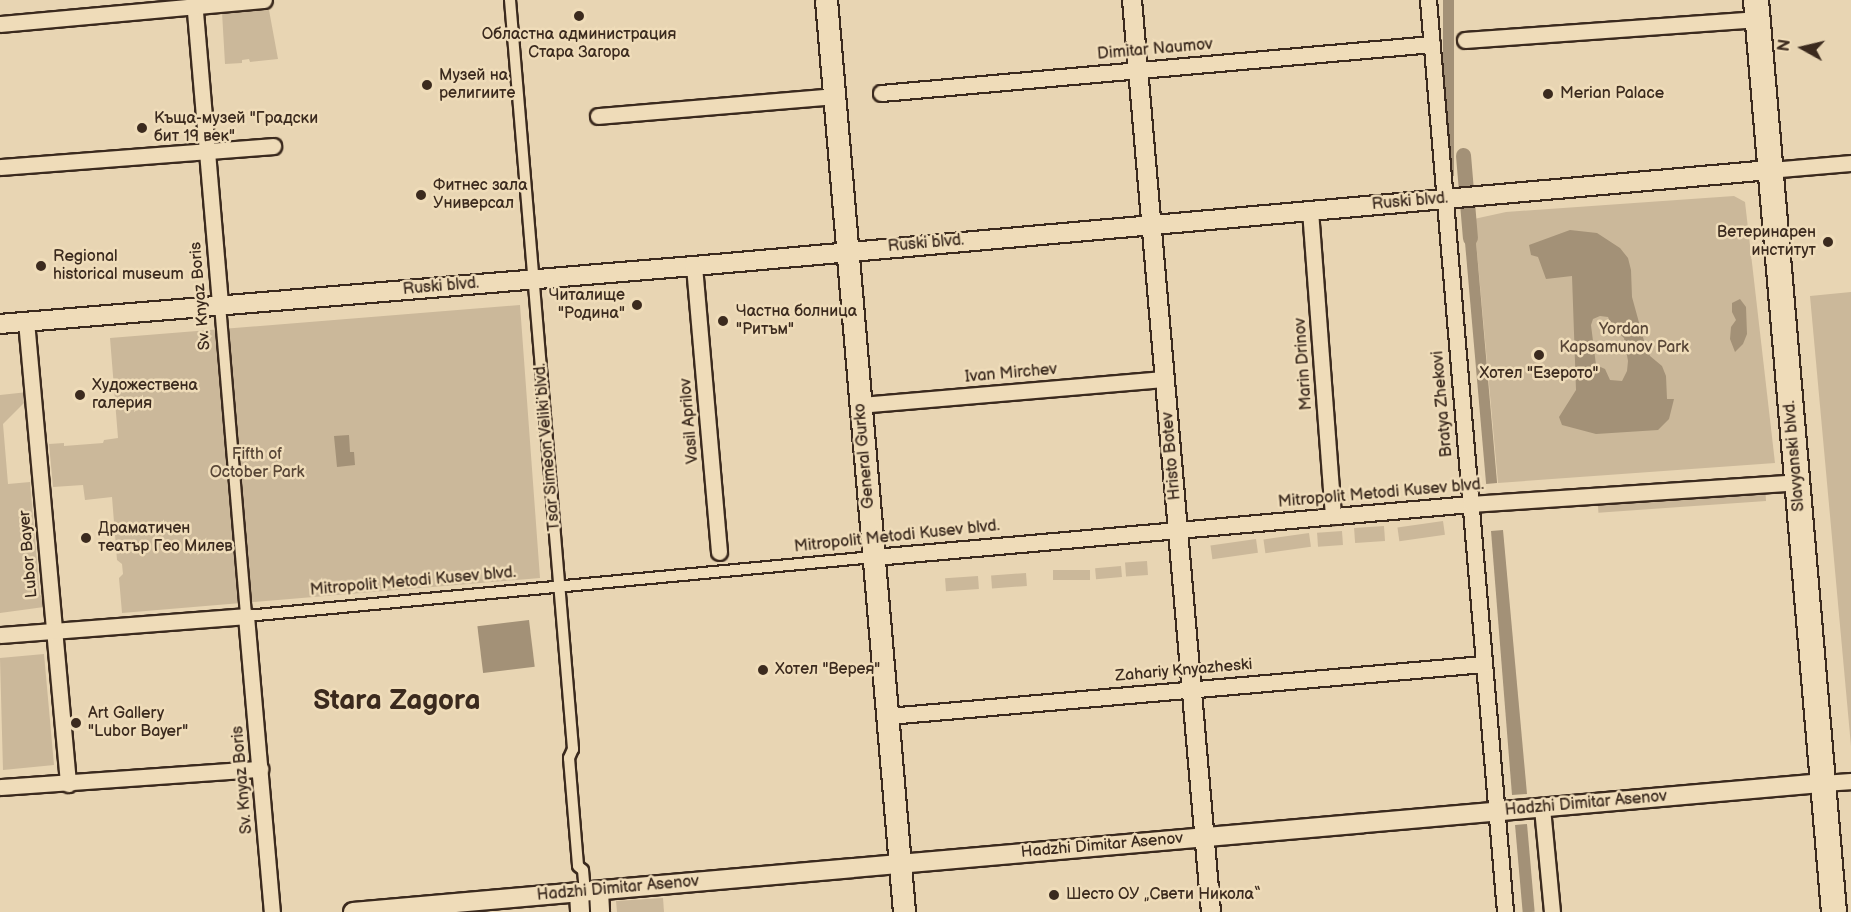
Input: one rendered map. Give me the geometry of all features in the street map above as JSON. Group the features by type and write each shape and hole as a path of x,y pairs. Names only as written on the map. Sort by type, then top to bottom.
{"main road":[{"name":"General Gurko","path":"826,0 904,912"},
{"name":"Slavyanski blvd.","path":"1757,10 1834,912"}],"street":[{"path":"0,24 194,3 264,0"},
{"name":"Tsar Simeon Veliki blvd.","path":"510,0 573,749 569,758 578,866 583,870 587,892 600,912"},
{"name":"Hristo Botev","path":"1132,0 1211,912"},
{"name":"Bratya Zhekovi","path":"1428,0 1505,912"},
{"name":"Sv. Knyaz Boris","path":"194,3 272,912"},
{"path":"1465,40 1757,10"},
{"name":"Dimitar Naumov","path":"881,93 1432,44"},
{"path":"598,116 834,96"},
{"path":"0,167 273,146"},
{"name":"Ruski blvd.","path":"0,324 534,280 1851,163"},
{"name":"Marin Drinov","path":"1310,210 1333,516"},
{"name":"Vasil Aprilov","path":"694,266 720,572"},
{"name":"Lubor Bayer","path":"26,321 68,783"},
{"name":"Ivan Mirchev","path":"860,405 1165,379"},
{"name":"Mitropolit Metodi Kusev blvd.","path":"0,635 246,616 1178,528 1470,504 1797,482"},
{"name":"Zahariy Knyazheski","path":"888,716 1484,664"},
{"path":"0,787 260,769"},
{"name":"Hadzhi Dimitar Asenov","path":"353,912 1851,781"},
{"path":"1542,808 1552,912"},
{"name":"Tsar Simeon Veliki blvd.","path":"580,912 587,892"}],"green space":[{"path":"269,10 278,59 250,62 249,59 242,60 242,63 225,64 222,12"},
{"name":"Yordan Kapsamunov Park","path":"1734,196 1745,202 1775,463 1498,483 1474,219 1506,212"},
{"path":"1851,292 1851,746 1810,296"},
{"name":"Fifth of October Park","path":"520,305 540,578 122,613 119,578 123,574 122,564 117,560 112,497 85,500 83,485 53,487 49,444 64,443 64,446 103,443 104,440 118,438 110,338"},
{"path":"28,392 28,399 3,424 8,484 30,482 40,595 44,597 44,607 0,613 0,395"},
{"path":"1765,486 1766,501 1598,513 1597,498"},
{"path":"1443,521 1445,535 1399,541 1397,527"},
{"path":"1384,526 1385,541 1355,543 1354,528"},
{"path":"1342,531 1343,545 1318,547 1317,533"},
{"path":"1309,533 1311,547 1265,553 1263,539"},
{"path":"1256,539 1258,553 1212,559 1210,545"},
{"path":"1147,561 1148,575 1126,577 1125,563"},
{"path":"1121,566 1122,577 1096,579 1095,568"},
{"path":"1053,570 1090,570 1090,580 1053,580"},
{"path":"1026,573 1027,586 992,588 991,575"},
{"path":"978,576 979,589 946,591 945,578"},
{"path":"44,654 54,765 3,770 0,658"},
{"path":"663,898 664,912 617,912 616,901"}],"shaded area":[{"path":"1443,0 1454,0 1454,176 1443,176"},
{"path":"1474,219 1497,483 1486,484 1463,220"},
{"path":"1570,230 1597,233 1620,248 1628,258 1632,297 1646,348 1650,356 1662,366 1666,376 1667,399 1674,399 1669,419 1658,430 1596,434 1562,425 1559,417 1576,390 1572,276 1546,279 1538,257 1531,255 1529,245","holes":["1600,316 1608,317 1612,327 1624,338 1628,361 1627,371 1622,381 1610,380 1605,369 1596,365 1591,325 1593,319"]},
{"path":"1740,299 1746,307 1747,334 1743,344 1735,352 1730,339 1731,327 1736,320 1732,312 1732,303"},
{"path":"349,435 350,452 354,452 355,465 337,467 334,436"},
{"path":"1503,530 1527,794 1512,795 1491,531"},
{"path":"529,620 535,667 483,673 477,626"},
{"path":"1527,824 1535,912 1523,912 1515,825"}],"waterway":[{"path":"1463,155 1470,238"}],"place":[{"name":"Областна администрация Стара Загора","path":"579,16"},
{"name":"Музей на религиите","path":"427,85"},
{"name":"Merian Palace","path":"1548,94"},
{"name":"Къща-музей \"Градски бит 19 век\"","path":"142,128"},
{"name":"Фитнес зала Универсал","path":"421,195"},
{"name":"Ветеринарен институт","path":"1828,242"},
{"name":"Regional historical museum","path":"41,266"},
{"name":"Читалище \"Родина\"","path":"637,305"},
{"name":"Частна болница \"Ритъм\"","path":"723,321"},
{"name":"Хотел \"Езерото\"","path":"1539,355"},
{"name":"Художествена галерия","path":"80,395"},
{"name":"Драматичен театър Гео Милев","path":"86,538"},
{"name":"Хотел \"Верея\"","path":"763,670"},
{"name":"Art Gallery \"Lubor Bayer\"","path":"76,723"},
{"name":"Шесто ОУ „Свети Никола“","path":"1054,895"}],"district":[{"name":"Stara Zagora","path":"397,701"}]}
